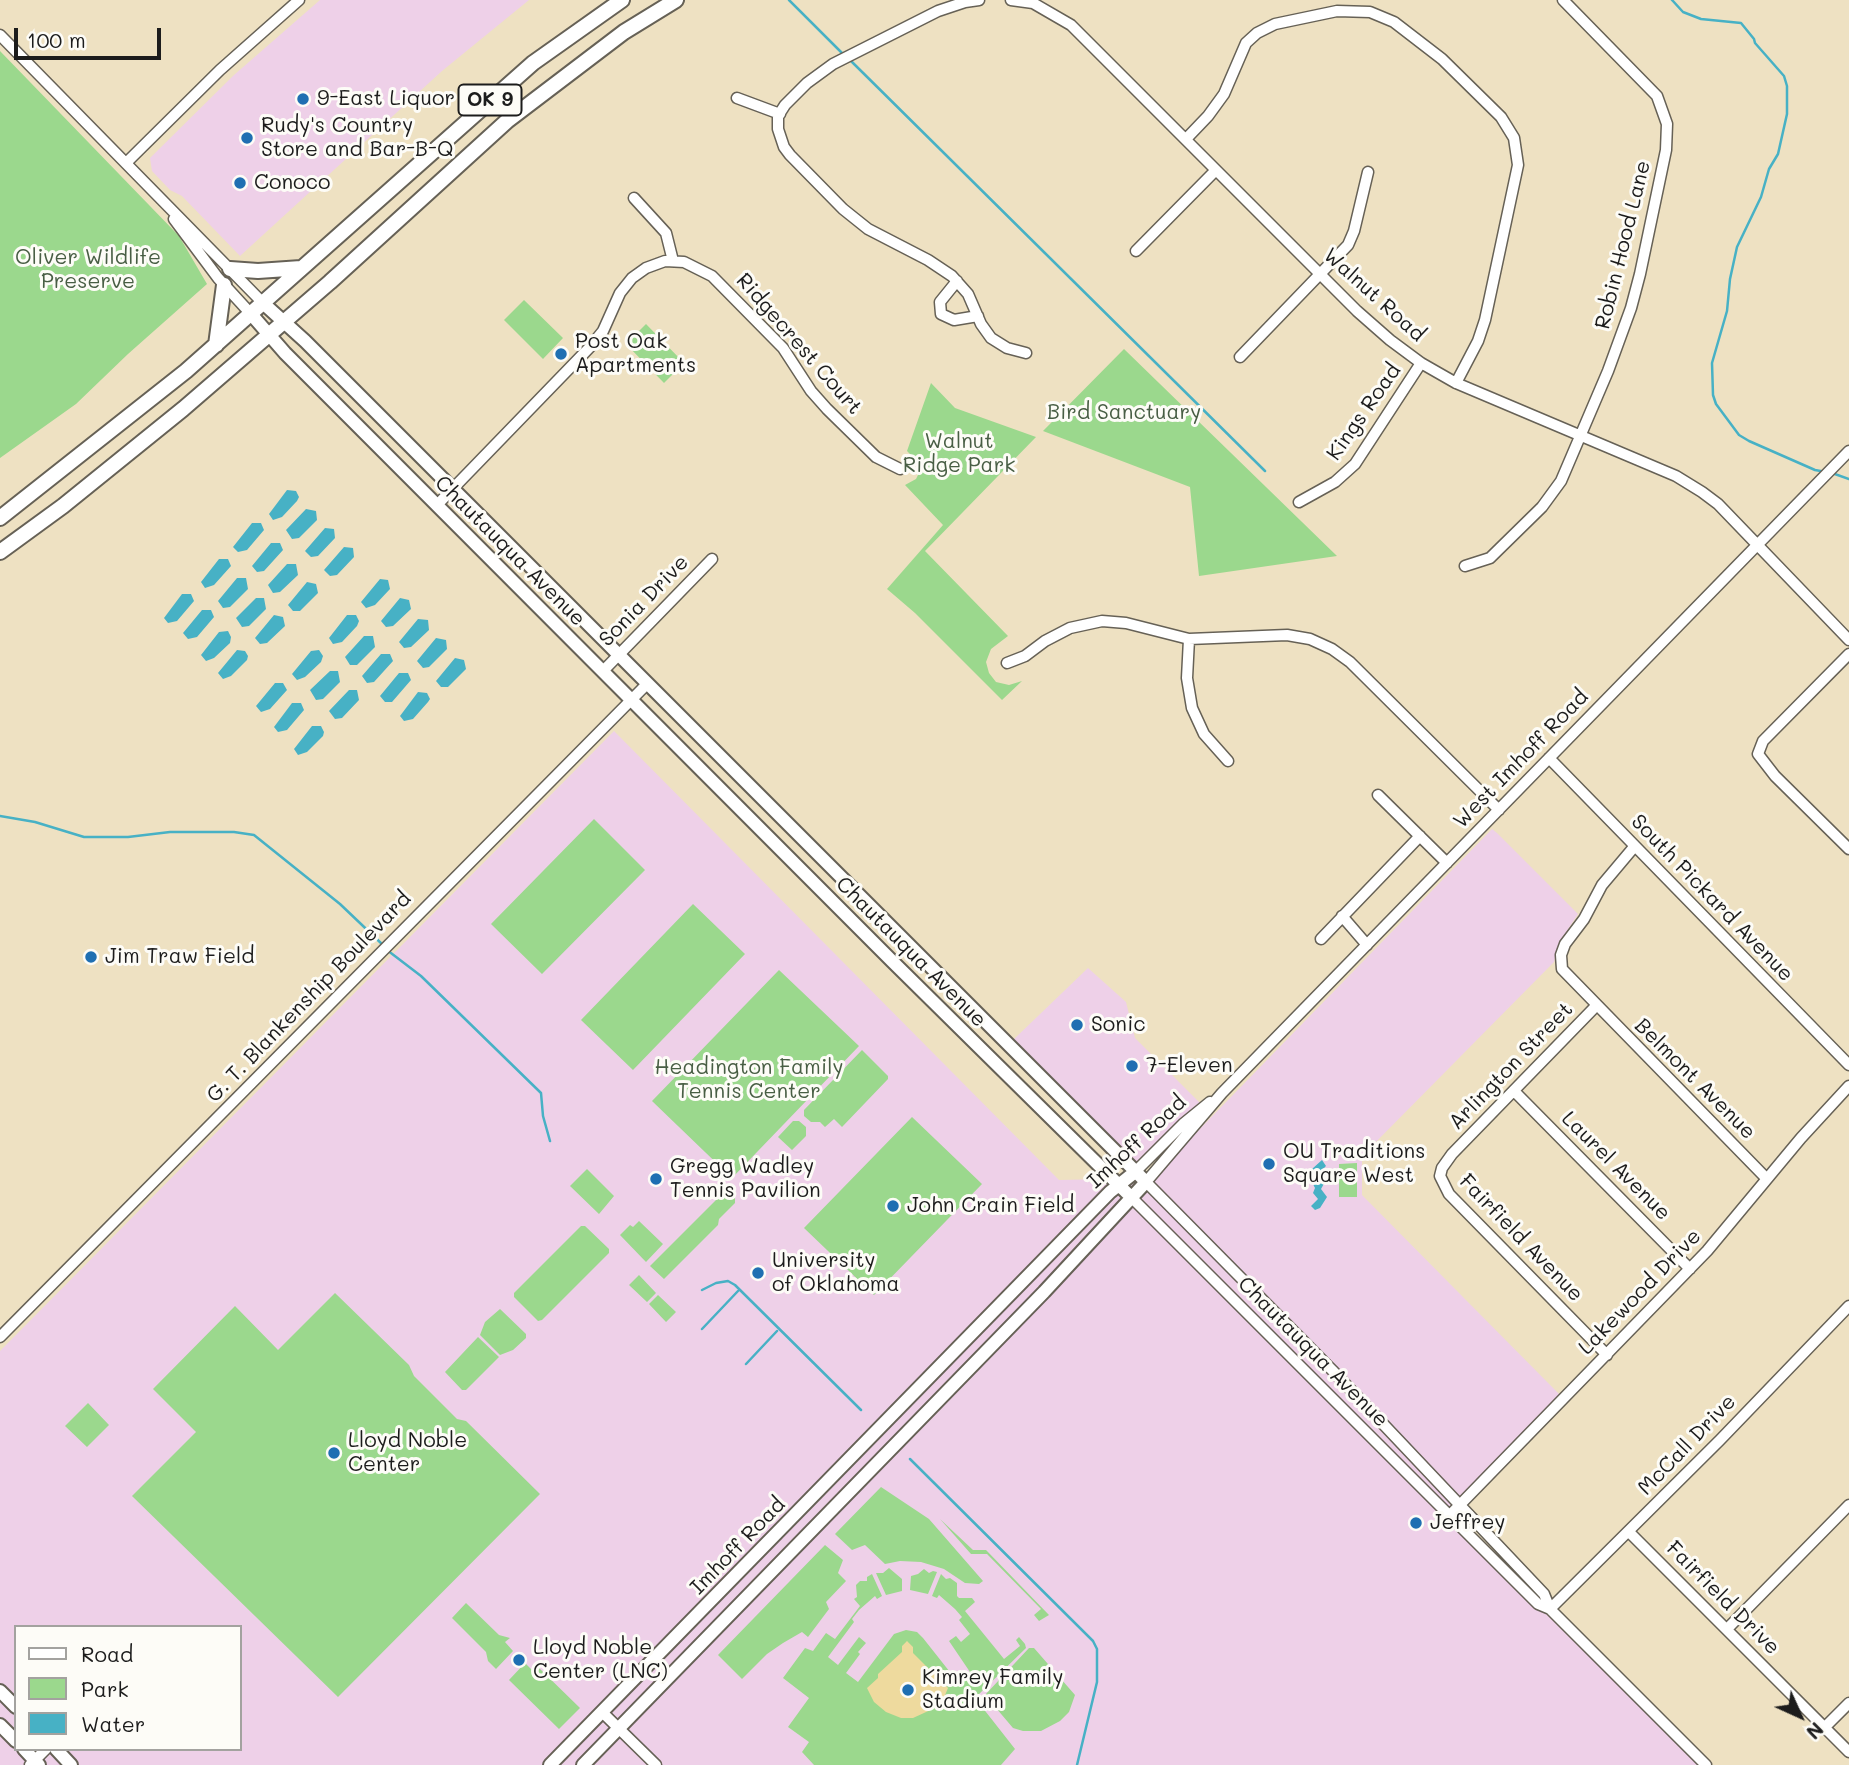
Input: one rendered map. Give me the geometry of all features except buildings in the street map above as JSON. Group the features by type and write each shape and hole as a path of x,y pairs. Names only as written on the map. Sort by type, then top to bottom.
{"highway":[{"name":"OK 9","path":"0,518 125,421 216,345 533,63 622,0"},
{"name":"OK 9","path":"0,552 153,434 284,321 507,121 624,32 676,0"},
{"path":"230,268 258,271 301,268"},
{"path":"216,345 224,285"}],"main road":[{"name":"Chautauqua Avenue","path":"263,303 1146,1182"},
{"name":"Chautauqua Avenue","path":"251,314 285,353 891,961 1131,1197"},
{"name":"Imhoff Road","path":"550,1765 1119,1185 1136,1172"},
{"name":"Imhoff Road","path":"583,1765 1044,1292 1146,1182"},
{"path":"0,1691 14,1705"},
{"path":"0,1725 14,1739"},
{"path":"58,1751 71,1765"}],"street":[{"path":"126,163 220,70 299,0"},
{"path":"979,0 938,11 833,64 801,89 780,114 778,129 784,147 843,209 868,229 928,260 957,281 968,294 991,338 1007,348 1026,353"},
{"name":"Walnut Road","path":"1012,0 1034,2 1071,25 1321,275 1376,328 1421,363 1456,383 1676,476 1702,492 1718,504 1849,640"},
{"name":"Robin Hood Lane","path":"1465,566 1490,558 1542,507 1561,481 1582,436 1631,308 1668,135 1665,116 1657,96 1563,0"},
{"path":"1186,139 1224,94 1246,43 1257,33 1275,24 1336,11 1370,12 1394,22 1442,59 1501,117 1514,138 1518,165 1485,320 1478,341 1456,383"},
{"path":"0,35 263,303"},
{"path":"737,98 780,114"},
{"path":"1136,251 1216,170"},
{"path":"1240,357 1321,275 1351,240 1368,172"},
{"path":"153,190 224,285 251,314"},
{"path":"437,505 590,347 603,331 620,293 632,278 657,264 673,261 666,233 634,198"},
{"name":"Ridgecrest Court","path":"673,261 695,266 712,276 783,348 811,391 827,409 876,457 900,469"},
{"path":"957,281 940,302 942,314 954,320 978,316"},
{"name":"Kings Road","path":"1299,502 1335,482 1354,464 1421,363"},
{"name":"West Imhoff Road","path":"1222,1093 1845,455"},
{"name":"Sonia Drive","path":"603,671 712,559"},
{"path":"1007,663 1025,656 1056,634 1093,622 1126,623 1189,639 1287,635 1320,643 1332,649 1371,682 1499,810"},
{"path":"1189,639 1188,678 1192,708 1204,734 1228,761"},
{"path":"1849,654 1763,741 1758,754 1775,776 1849,849"},
{"name":"G. T. Blankenship Boulevard","path":"0,1337 647,684"},
{"name":"South Pickard Avenue","path":"1549,758 1849,1066"},
{"path":"1378,795 1447,863"},
{"path":"1321,939 1420,836"},
{"name":"Arlington Street","path":"1440,1176 1447,1161 1596,1006 1562,969 1562,950 1584,919 1602,885 1634,847"},
{"path":"1342,916 1367,945"},
{"name":"Belmont Avenue","path":"1596,1006 1767,1179"},
{"name":"Lakewood Drive","path":"1450,1516 1690,1269 1849,1086"},
{"name":"Laurel Avenue","path":"1514,1091 1690,1269"},
{"name":"Imhoff Road","path":"1136,1172 1187,1121 1222,1093"},
{"name":"Imhoff Road","path":"1146,1182 1222,1093"},
{"name":"Fairfield Avenue","path":"1440,1176 1449,1194 1607,1355"},
{"name":"Chautauqua Avenue","path":"1146,1182 1332,1370 1544,1594 1550,1609"},
{"name":"Chautauqua Avenue","path":"1131,1197 1538,1604 1550,1609 1706,1765"},
{"name":"McCall Drive","path":"1550,1609 1629,1532 1849,1306"},
{"path":"1727,1629 1849,1505"},
{"name":"Fairfield Drive","path":"1629,1532 1849,1752"},
{"path":"1825,1727 1849,1703"},
{"path":"602,1712 656,1765"}],"shaded area":[{"path":"320,0 529,0 442,71 240,256 182,196 170,190 152,171 150,158 234,75"},
{"name":"University of Oklahoma","path":"614,731 1059,1180 1152,1178 1492,829 1578,914 1559,943 1554,962 1362,1156 1362,1195 1561,1396 1444,1513 1699,1765 0,1765 0,1351"},
{"path":"1088,968 1126,1002 1135,1038 1200,1103 1137,1163 1013,1040"}],"green space":[{"name":"Oliver Wildlife Preserve","path":"0,51 179,236 207,284 76,404 0,458"},
{"path":"524,300 563,338 543,359 504,320"},
{"path":"646,324 684,363 664,383 626,344"},
{"name":"Bird Sanctuary","path":"1124,349 1337,556 1199,576 1190,487 1043,431"},
{"name":"Walnut Ridge Park","path":"931,383 955,408 1036,437 925,551 1008,636 991,649 986,662 989,673 996,682 1009,685 1022,681 1002,700 915,613 887,589 943,525 905,485 918,475 917,461 907,451"},
{"path":"594,819 645,870 542,974 491,924"},
{"path":"693,904 745,954 633,1070 581,1020"},
{"name":"Headington Family Tennis Center","path":"779,970 859,1046 732,1178 652,1101"},
{"path":"862,1050 888,1079 842,1127 834,1119 825,1127 820,1122 811,1122 804,1116 804,1110"},
{"name":"John Crain Field","path":"912,1117 982,1184 874,1295 804,1228"},
{"path":"793,1121 799,1121 806,1127 806,1136 792,1150 778,1137"},
{"path":"1357,1163 1357,1197 1339,1197 1339,1164"},
{"path":"587,1169 614,1196 599,1214 570,1186"},
{"path":"726,1190 735,1196 735,1203 719,1219 718,1225 664,1279 650,1266"},
{"path":"639,1221 663,1244 646,1262 620,1235 630,1225 633,1227"},
{"path":"581,1226 585,1226 609,1249 609,1253 538,1321 514,1297 514,1293"},
{"path":"639,1275 656,1293 647,1302 629,1285"},
{"path":"335,1293 409,1365 414,1376 457,1419 466,1421 540,1494 338,1697 132,1496 196,1432 153,1389 235,1306 278,1350"},
{"path":"658,1295 676,1312 666,1322 649,1304"},
{"path":"500,1309 526,1334 526,1338 513,1350 500,1355 480,1335 485,1322"},
{"path":"478,1337 499,1357 466,1390 462,1390 445,1372"},
{"path":"88,1403 109,1425 87,1447 65,1426"},
{"path":"881,1487 929,1519 983,1581 979,1584 965,1583 944,1569 921,1562 900,1561 885,1564 865,1545 852,1550 835,1534"},
{"path":"940,1519 973,1550 986,1550 1049,1615 1039,1621 1034,1615 1041,1609 987,1554 971,1554"},
{"path":"825,1545 843,1560 838,1573 846,1581 826,1602 829,1609 808,1637 802,1632 783,1643 767,1654 742,1679 718,1655"},
{"path":"889,1568 902,1579 902,1591 886,1595 876,1573 883,1573"},
{"path":"924,1569 929,1573 937,1572 928,1594 910,1590 911,1576"},
{"name":"Kimrey Family Stadium","path":"872,1574 882,1596 877,1599 875,1596 859,1610 852,1619 854,1622 828,1657 838,1665 859,1637 866,1643 846,1673 858,1682 894,1634 906,1630 917,1632 923,1638 957,1681 970,1672 949,1641 956,1636 961,1642 970,1634 959,1620 962,1617 939,1595 937,1598 932,1596 941,1574 957,1583 959,1598 972,1598 975,1602 965,1611 1004,1659 1020,1646 1016,1640 1019,1637 1025,1644 1026,1648 975,1698 1015,1749 1001,1765 814,1765 802,1752 809,1742 788,1727 809,1698 783,1678 805,1648 813,1651 826,1633 835,1639 860,1606 854,1599 857,1597 856,1585 860,1581 867,1581 867,1577"},
{"path":"466,1603 499,1635 510,1638 505,1642 513,1651 496,1669 488,1661 486,1652 452,1618"},
{"path":"1029,1648 1034,1648 1075,1695 1069,1712 1060,1721 1041,1731 1013,1728 985,1695"},
{"path":"525,1663 533,1671 538,1667 580,1708 559,1729 509,1680"}],"sand":[{"path":"907,1641 913,1647 913,1653 938,1674 948,1688 937,1707 913,1718 901,1718 886,1712 874,1702 867,1688 902,1652 902,1646"}],"water":[{"path":"287,490 296,491 299,497 282,517 273,520 269,514"},
{"path":"306,509 316,511 317,520 299,538 292,539 286,530"},
{"path":"252,523 261,523 264,530 247,550 238,552 233,547"},
{"path":"325,528 334,529 335,538 318,556 311,557 305,551"},
{"path":"271,543 280,543 283,550 264,571 257,572 252,566"},
{"path":"344,547 353,548 354,557 337,575 330,576 324,570"},
{"path":"219,559 228,559 231,566 214,585 205,588 201,582"},
{"path":"287,564 296,564 298,575 280,592 273,593 268,585"},
{"path":"237,578 246,578 248,589 230,607 223,608 218,601"},
{"path":"380,579 388,580 390,589 375,605 366,608 361,602"},
{"path":"307,582 316,584 318,593 300,611 293,611 288,605"},
{"path":"182,594 191,594 194,601 177,621 168,623 164,618"},
{"path":"256,598 264,598 266,609 249,626 242,627 236,618"},
{"path":"400,598 409,600 411,609 393,626 386,627 381,621"},
{"path":"202,610 211,610 214,617 197,637 188,639 183,633"},
{"path":"274,615 283,617 285,626 267,643 260,644 255,638"},
{"path":"347,615 356,615 359,621 357,626 342,642 333,644 329,638"},
{"path":"418,619 428,620 429,630 411,647 404,648 399,642"},
{"path":"228,631 230,643 214,658 206,661 201,655 219,632"},
{"path":"364,636 373,636 375,647 357,665 350,665 345,657"},
{"path":"436,638 446,640 447,649 429,667 423,668 417,661"},
{"path":"237,650 245,651 247,660 231,676 223,679 218,673"},
{"path":"319,650 323,656 321,662 305,677 297,680 292,674 311,651"},
{"path":"381,654 390,654 393,661 374,682 367,683 362,676"},
{"path":"455,658 464,660 466,669 448,687 441,687 436,681"},
{"path":"330,671 338,671 340,682 323,699 316,700 310,690"},
{"path":"399,673 408,673 411,680 392,702 385,702 380,696"},
{"path":"275,683 283,683 287,690 270,709 261,712 256,706"},
{"path":"349,690 357,690 359,700 342,718 335,719 329,711"},
{"path":"418,692 427,693 430,699 413,719 404,721 400,716"},
{"path":"292,703 301,703 304,710 287,730 278,732 274,727"},
{"path":"312,726 321,726 323,736 307,752 298,755 294,749"},
{"path":"1322,1160 1326,1166 1320,1172 1326,1180 1321,1189 1327,1197 1320,1208 1315,1210 1311,1206 1318,1199 1313,1193 1315,1188 1312,1182 1315,1174 1312,1169"}],"waterway":[{"path":"789,0 845,56"},
{"path":"1672,0 1683,12 1701,19 1741,23 1784,76 1787,86 1787,114 1778,154 1769,169 1761,197 1737,247 1727,311 1712,363 1713,395 1716,404 1739,435 1815,470 1826,472"},
{"path":"850,60 1265,471"},
{"path":"1832,473 1849,479"},
{"path":"0,816 35,822 84,837 128,837 170,832 234,832 254,835 340,904 383,945"},
{"path":"387,950 421,976 541,1093 543,1116 550,1141"},
{"path":"702,1290 728,1281 735,1285 861,1410"},
{"path":"702,1329 738,1291"},
{"path":"746,1364 777,1331"},
{"path":"910,1459 1093,1641 1097,1649 1097,1682 1077,1765"}],"place":[{"name":"9-East Liquor","path":"303,99"},
{"name":"Rudy's Country Store and Bar-B-Q","path":"247,138"},
{"name":"Conoco","path":"240,183"},
{"name":"Post Oak Apartments","path":"561,354"},
{"name":"Jim Traw Field","path":"91,957"},
{"name":"Sonic","path":"1077,1025"},
{"name":"7-Eleven","path":"1132,1066"},
{"name":"OU Traditions Square West","path":"1269,1164"},
{"name":"Gregg Wadley Tennis Pavilion","path":"656,1179"},
{"name":"John Crain Field","path":"893,1206"},
{"name":"University of Oklahoma","path":"758,1273"},
{"name":"Lloyd Noble Center","path":"334,1453"},
{"name":"Jeffrey","path":"1416,1523"},
{"name":"Lloyd Noble Center (LNC)","path":"519,1660"},
{"name":"Kimrey Family Stadium","path":"908,1690"}]}
